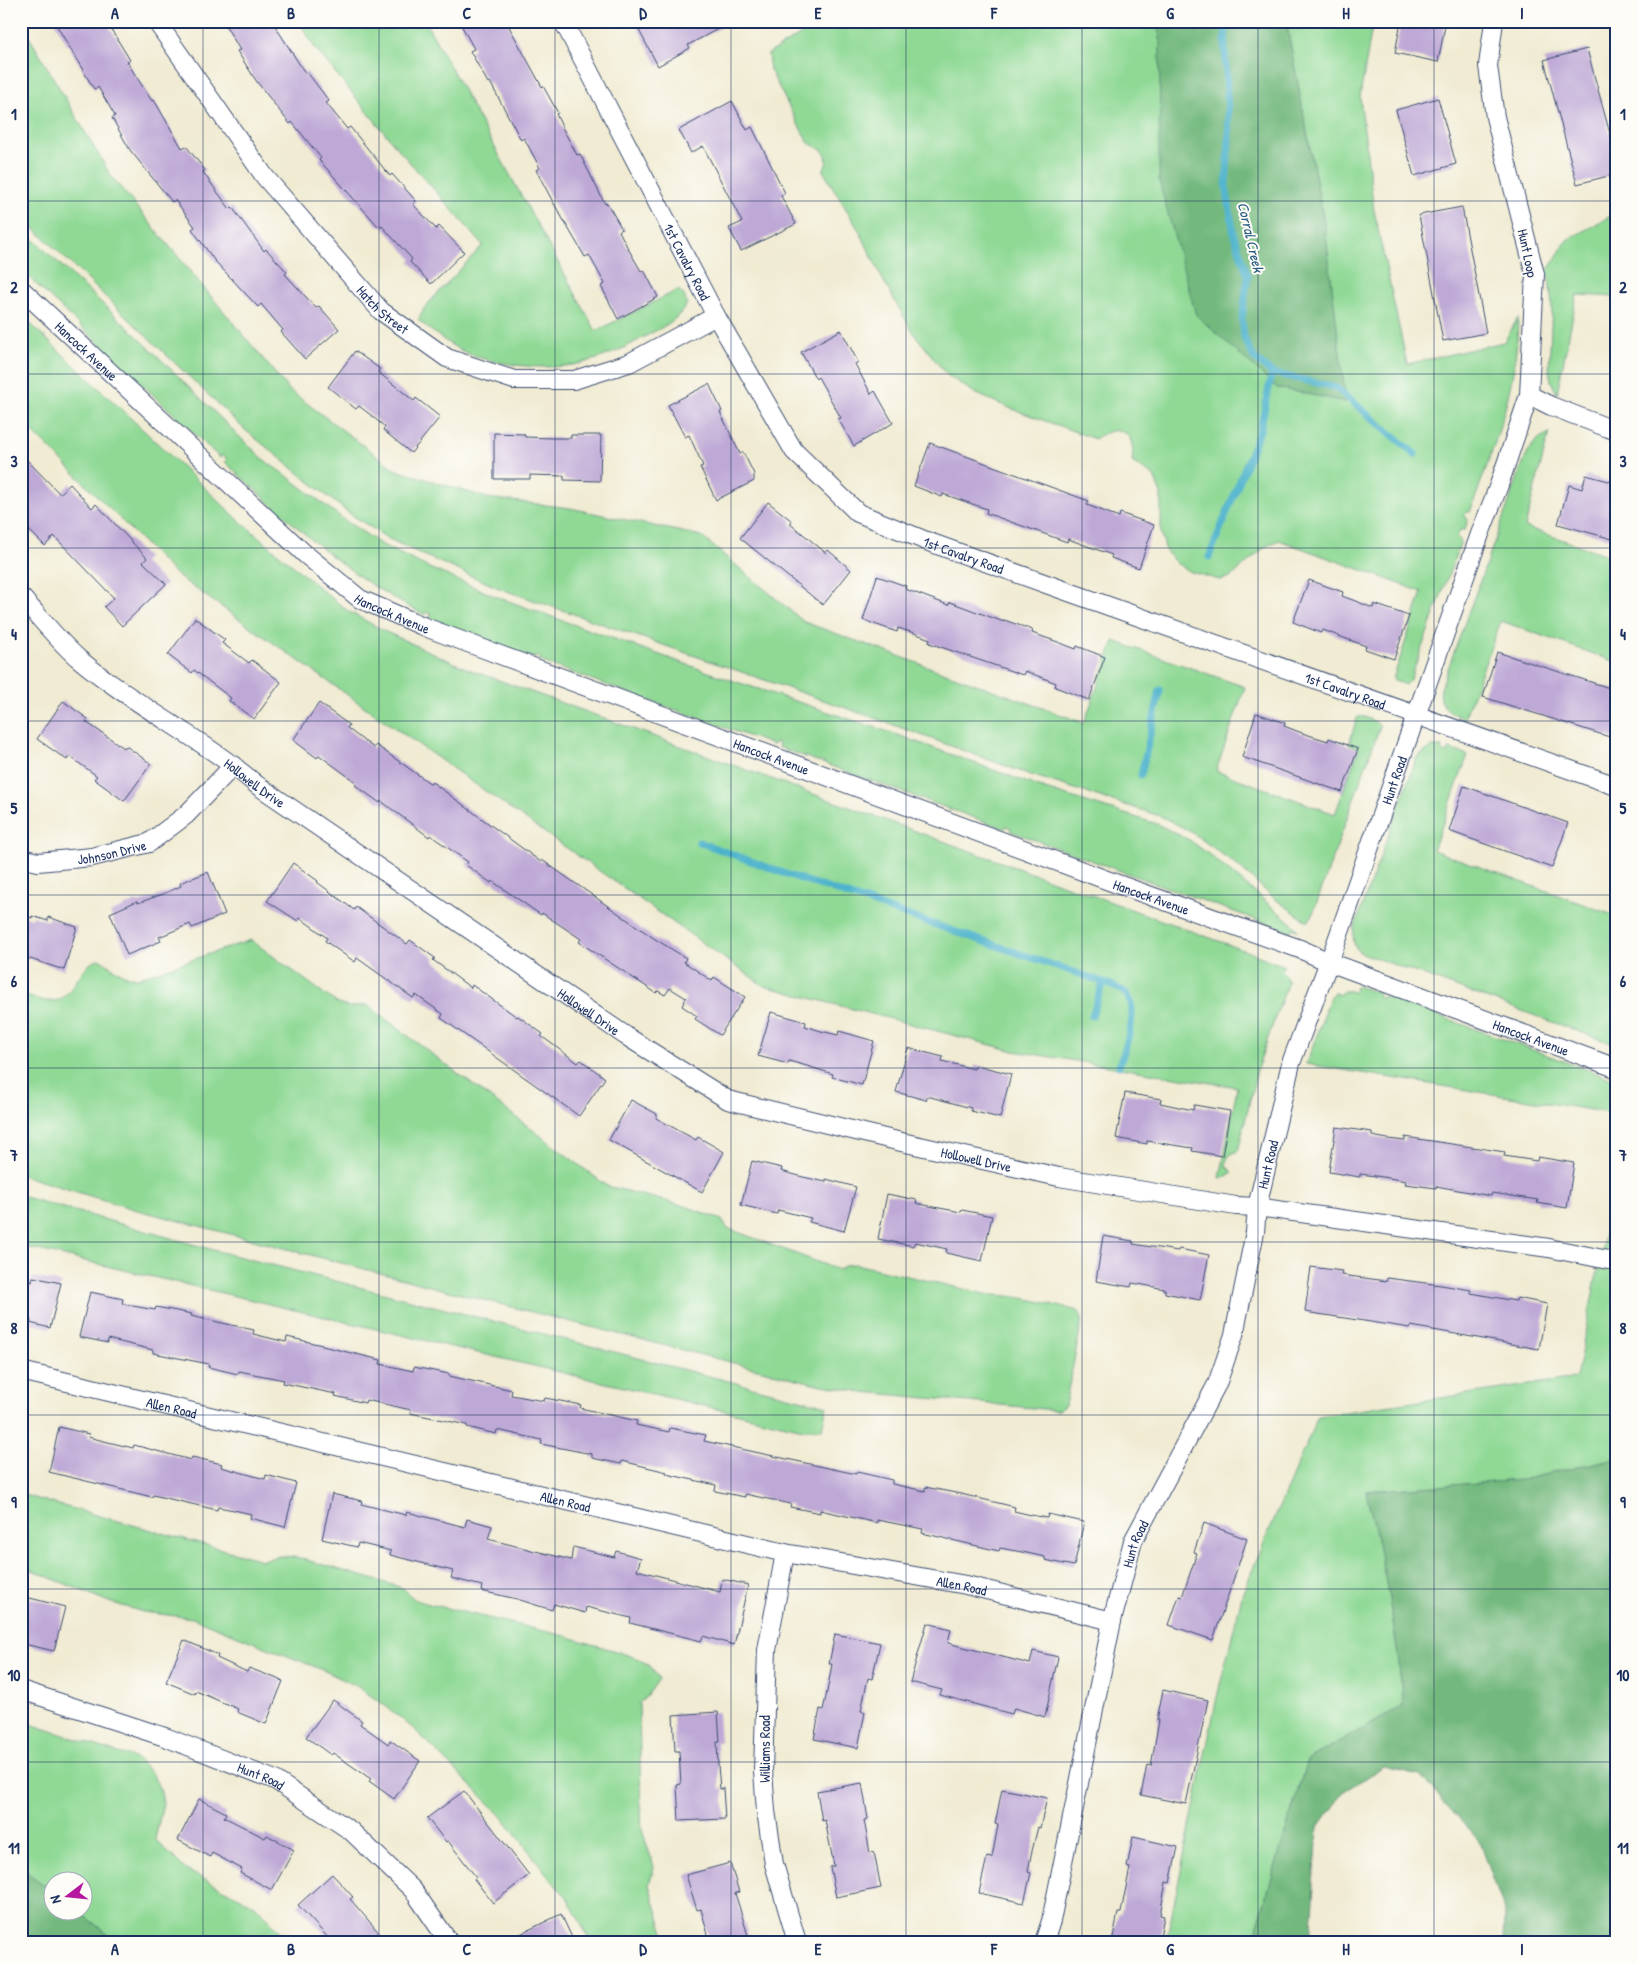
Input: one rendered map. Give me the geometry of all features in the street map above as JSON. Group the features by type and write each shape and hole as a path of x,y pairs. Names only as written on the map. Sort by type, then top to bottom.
{"street":[{"name":"Hatch Street","path":"156,21 265,177 381,311 447,358 514,380 574,380 629,363 716,316"},
{"name":"1st Cavalry Road","path":"563,21 716,316 794,451 858,513 947,548 1616,786"},
{"name":"Hunt Loop","path":"1494,21 1488,66 1495,117 1535,274 1529,395"},
{"name":"Hancock Avenue","path":"21,289 305,554 360,599 459,640 1083,871 1300,949 1329,962 1616,1068"},
{"path":"1529,395 1551,406 1616,431"},
{"name":"Hunt Road","path":"1044,1942 1051,1921 1112,1621 1133,1541 1217,1384 1234,1334 1255,1232 1257,1207 1292,1063 1529,395"},
{"name":"Hollowell Drive","path":"21,597 78,658 160,718 234,766 257,785 626,1036 728,1100 897,1141 1059,1177 1236,1206 1257,1207 1549,1248 1608,1260"},
{"name":"Johnson Drive","path":"21,858 38,862 92,857 149,843 186,815 234,766"},
{"name":"Allen Road","path":"21,1371 785,1554 966,1585 1112,1621"},
{"name":"Williams Road","path":"785,1554 767,1650 763,1771 766,1811 774,1864 797,1942"},
{"name":"Hunt Road","path":"21,1690 165,1737 275,1780 351,1831 413,1890 449,1942"}],"green space":[{"path":"299,21 425,21 596,331 678,290 684,295 687,304 683,310 667,324 621,349 598,359 555,367 495,362 469,354 436,334 418,320 425,307 483,245 398,149 315,48"},
{"path":"823,21 1154,21 1345,402 1325,228 1286,21 1373,21 1360,97 1374,211 1407,364 1504,342 1518,318 1517,344 1503,417 1470,512 1466,512 1465,517 1468,519 1465,530 1460,530 1457,537 1461,541 1410,680 1405,685 1393,679 1422,592 1279,540 1265,547 1231,577 1220,580 1191,572 1176,563 1166,551 1161,533 1161,494 1154,476 1132,462 1132,444 1125,433 1112,431 1095,439 1007,407 975,393 947,375 912,331 884,282 860,232 823,171 827,162 826,155 822,150 809,143 770,70 768,54"},
{"path":"1154,21 1286,21 1325,228 1346,402 1277,388 1196,315 1159,181 1160,35"},
{"path":"21,23 111,176 289,390 396,470 487,498 570,508 701,536 804,622 1084,723 1114,641 1245,687 1216,771 1335,814 1359,748 1349,744 1357,718 1362,716 1376,722 1380,726 1312,916 1308,922 1275,899 1233,862 1190,831 1160,816 1025,773 869,716 501,589 387,538 346,511 244,429 21,216"},
{"path":"1616,213 1616,297 1577,295 1557,394 1551,381 1549,370 1552,306 1548,270 1567,240"},
{"path":"21,228 136,335 268,463 343,519 382,545 427,567 541,613 731,680 898,735 1045,789 1157,824 1191,841 1294,925 1298,931 1293,928 1290,932 1010,831 1011,828 1006,826 1005,829 778,747 779,744 775,742 773,745 540,661 541,658 536,656 535,659 430,618 431,614 426,612 425,615 397,600 370,584 295,526 225,462 227,459 222,455 220,458 21,270"},
{"path":"21,315 241,522 348,611 386,632 468,669 1284,966 1281,970 1288,982 1258,1066 1238,1151 1227,1160 1226,1166 1233,1172 1220,1178 1237,1087 1014,1051 764,986 176,575 21,420"},
{"path":"1549,433 1525,527 1616,558 1616,662 1501,621 1464,719 1448,710 1442,703 1442,685 1524,461 1534,444"},
{"path":"1432,747 1442,747 1441,751 1447,753 1449,749 1468,755 1433,850 1616,916 1616,1045 1359,952 1355,946 1354,928 1417,757"},
{"path":"251,940 338,1004 350,1007 367,1005 607,1186 688,1207 722,1220 727,1228 839,1270 846,1265 855,1264 990,1295 1023,1298 1078,1311 1081,1315 1081,1326 1065,1405 1059,1410 1054,1410 863,1392 817,1384 130,1208 21,1175 21,995 45,1001 60,999 66,995 86,968 92,962 99,959 124,975 137,978"},
{"path":"1356,986 1379,993 1378,997 1383,998 1384,996 1616,1080 1616,1114 1306,1064 1331,996 1334,992 1338,995 1344,991 1354,991"},
{"path":"1616,1180 1616,1458 1522,1480 1366,1491 1389,1598 1398,1652 1403,1707 1307,1760 1253,1942 1166,1942 1217,1697 1243,1592 1318,1416 1576,1378"},
{"path":"21,1196 217,1251 827,1406 822,1429 803,1429 21,1246"},
{"path":"1616,1458 1616,1942 1504,1942 1505,1912 1480,1842 1419,1775 1384,1767 1344,1791 1318,1828 1310,1942 1253,1942 1307,1760 1403,1706 1398,1652 1389,1598 1366,1491 1522,1480"},
{"path":"21,1494 262,1560 280,1556 296,1557 403,1588 414,1599 425,1603 565,1636 639,1659 652,1668 659,1679 647,1696 639,1703 641,1812 642,1830 654,1867 649,1885 667,1942 591,1942 567,1897 553,1882 501,1815 415,1730 387,1707 355,1685 193,1618 143,1612 109,1602 21,1567"},
{"path":"21,1721 137,1759 152,1774 161,1792 163,1804 155,1839 186,1870 255,1905 290,1942 113,1942 110,1936 90,1920 92,1920 92,1870 42,1870 42,1884 21,1868"},
{"path":"21,1868 42,1884 42,1920 90,1920 110,1936 113,1942 21,1942"}],"building":[{"path":"54,21 106,21 130,60 127,62 152,101 154,100 182,148 186,146 205,170 203,172 215,189 230,209 232,207 264,251 266,249 287,272 285,274 316,308 319,306 339,329 305,359 281,332 283,330 261,304 258,307 214,260 192,229 195,227 175,200 172,202 130,150 112,118 115,116 98,87 94,89"},
{"path":"223,21 272,21 305,73 307,72 329,101 326,103 347,129 350,127 390,176 392,174 416,201 413,204 436,229 439,226 464,252 431,284 410,262 412,259 381,225 379,227 319,160 321,158 292,122 290,124 257,82 237,51 240,50"},
{"path":"459,21 506,21 558,113 556,114 577,155 580,154 605,204 607,203 622,229 619,231 630,252 641,271 644,270 658,297 618,319 601,286 605,284 589,255 585,257 553,202 536,170 540,168 524,138 521,140 490,82 488,83 470,51 474,49"},
{"path":"634,21 733,21 688,45 690,48 658,66"},
{"path":"1401,21 1446,21 1438,62 1395,53"},
{"path":"1587,49 1616,156 1616,174 1577,184 1544,60"},
{"path":"1438,98 1456,164 1414,176 1396,110"},
{"path":"732,101 747,130 752,127 785,193 781,196 796,224 741,251 729,228 742,222 703,146 691,153 679,130"},
{"path":"1462,207 1486,333 1443,341 1419,215"},
{"path":"841,330 858,362 855,364 871,394 875,391 893,423 854,446 838,419 841,418 818,377 816,379 801,352"},
{"path":"355,351 380,369 378,372 414,401 416,398 440,417 411,453 383,430 385,427 372,416 359,406 356,409 328,387"},
{"path":"709,384 740,454 743,452 754,474 754,481 716,500 700,467 703,466 689,435 685,437 668,405"},
{"path":"494,433 524,434 525,437 552,438 571,438 571,435 601,435 600,481 564,480 564,476 530,475 530,479 494,479"},
{"path":"930,443 1089,501 1087,505 1119,517 1120,513 1154,525 1139,568 1111,558 1112,555 1068,539 1067,542 986,513 987,509 943,494 942,497 914,486"},
{"path":"21,454 60,494 70,484 92,508 96,504 147,558 143,562 166,584 122,626 104,607 114,598 54,536 45,546 21,522"},
{"path":"1586,475 1616,483 1616,540 1558,524 1569,485 1582,489"},
{"path":"768,502 792,521 790,524 826,553 828,550 851,570 823,605 740,538"},
{"path":"877,576 906,586 905,589 948,605 950,602 1004,622 1004,620 1033,630 1032,633 1076,649 1077,646 1105,657 1089,700 1055,687 1056,683 1025,671 1023,675 929,643 930,639 914,633 898,628 897,632 863,620"},
{"path":"1309,580 1343,592 1342,596 1373,608 1374,604 1409,616 1394,659 1365,649 1366,646 1323,630 1321,633 1293,622"},
{"path":"195,618 225,640 222,643 249,663 252,660 281,682 254,719 229,701 231,698 194,670 192,673 168,655"},
{"path":"1497,652 1616,690 1616,739 1483,697"},
{"path":"63,701 88,719 86,722 124,748 126,746 151,764 124,801 94,779 97,776 69,756 67,760 37,739"},
{"path":"319,703 349,725 347,728 374,748 376,745 431,784 432,782 541,862 542,860 655,939 686,958 684,962 712,981 714,977 745,997 720,1035 695,1019 697,1016 682,1006 686,998 670,988 665,995 658,991 656,993 579,942 581,939 542,913 541,915 492,881 491,883 466,865 468,862 430,835 429,837 381,801 380,803 319,755 317,758 293,740"},
{"path":"1256,713 1285,723 1284,726 1302,733 1328,741 1329,738 1358,749 1342,792 1242,757"},
{"path":"1464,786 1568,823 1552,868 1449,831"},
{"path":"293,863 354,910 356,907 407,944 410,940 471,988 472,985 543,1034 541,1036 578,1063 581,1060 605,1078 579,1116 441,1018 443,1014 416,995 413,998 357,958 355,962 325,941 327,938 300,918 298,921 267,901"},
{"path":"208,872 225,914 192,928 190,924 159,937 161,941 127,955 110,913 137,901 138,903 163,894 181,886 180,883"},
{"path":"21,915 48,921 48,917 77,927 64,970 21,956"},
{"path":"771,1012 806,1022 805,1026 821,1031 838,1035 839,1031 874,1041 862,1085 832,1077 833,1074 807,1066 789,1061 788,1064 758,1056"},
{"path":"908,1048 943,1057 942,1061 974,1069 976,1065 1011,1074 1000,1118 971,1111 971,1108 927,1096 926,1100 896,1092"},
{"path":"1125,1093 1161,1099 1160,1103 1193,1110 1194,1105 1230,1111 1222,1156 1192,1151 1193,1148 1147,1141 1147,1144 1116,1138"},
{"path":"631,1100 657,1114 656,1118 696,1140 698,1137 724,1152 702,1192 609,1140"},
{"path":"1336,1127 1372,1132 1372,1136 1388,1139 1405,1141 1405,1137 1505,1152 1504,1156 1537,1161 1538,1157 1574,1163 1567,1208 1537,1203 1538,1200 1492,1193 1491,1196 1436,1186 1436,1188 1405,1184 1406,1181 1383,1177 1360,1174 1360,1177 1329,1172"},
{"path":"752,1161 782,1168 781,1171 803,1177 826,1182 826,1179 856,1187 844,1231 809,1222 811,1218 778,1210 777,1214 741,1205"},
{"path":"887,1194 917,1200 916,1203 934,1207 992,1216 982,1261 946,1253 947,1249 915,1242 913,1246 878,1239"},
{"path":"1103,1236 1133,1241 1133,1244 1178,1251 1179,1249 1209,1255 1200,1300 1165,1293 1165,1289 1149,1286 1132,1283 1131,1287 1096,1281"},
{"path":"1311,1267 1342,1271 1341,1275 1387,1281 1387,1278 1441,1285 1471,1290 1471,1293 1493,1297 1516,1301 1517,1298 1547,1304 1539,1349 1411,1326 1410,1328 1305,1312"},
{"path":"33,1277 61,1283 50,1328 30,1323 31,1320 21,1318 21,1279 32,1282"},
{"path":"90,1292 123,1299 122,1304 155,1310 156,1307 192,1314 191,1316 254,1330 253,1334 286,1342 287,1337 322,1345 381,1360 380,1364 413,1371 414,1367 449,1374 449,1376 512,1390 511,1395 544,1401 545,1398 581,1405 580,1408 637,1421 636,1425 669,1432 670,1428 706,1435 704,1441 856,1474 857,1472 892,1480 892,1484 925,1491 925,1487 961,1494 1015,1507 1014,1511 1031,1515 1047,1518 1048,1514 1084,1522 1074,1566 1045,1560 1045,1557 1027,1553 1000,1548 999,1551 922,1533 923,1529 877,1520 877,1523 820,1510 820,1513 790,1507 791,1504 745,1494 745,1497 715,1491 716,1485 666,1474 667,1472 622,1461 621,1464 592,1458 592,1454 541,1444 542,1440 497,1430 496,1434 467,1427 467,1425 410,1413 411,1410 366,1400 365,1403 335,1396 336,1394 283,1383 284,1380 239,1371 238,1374 208,1367 209,1364 153,1353 153,1350 108,1339 108,1343 79,1337"},
{"path":"59,1427 89,1434 88,1437 133,1448 134,1445 191,1460 192,1457 222,1464 221,1467 265,1479 266,1475 296,1483 285,1527 250,1518 251,1514 234,1510 218,1507 217,1510 153,1495 152,1497 49,1472"},
{"path":"332,1494 362,1501 361,1504 381,1509 406,1515 407,1512 465,1527 467,1519 492,1526 488,1539 571,1560 573,1547 614,1557 616,1551 641,1558 637,1570 720,1592 722,1579 748,1585 734,1645 703,1636 701,1641 630,1623 631,1618 586,1607 585,1613 554,1604 552,1610 517,1599 481,1591 482,1586 451,1578 453,1571 390,1555 391,1551 358,1543 357,1547 322,1539"},
{"path":"1204,1523 1247,1539 1213,1640 1169,1625 1179,1596 1182,1597 1197,1553 1194,1552"},
{"path":"30,1598 65,1607 54,1651 24,1644 25,1641 21,1640 21,1600 28,1602"},
{"path":"927,1623 951,1629 948,1643 1030,1664 1033,1651 1058,1657 1045,1717 1014,1708 1012,1714 940,1695 942,1690 910,1682"},
{"path":"835,1634 880,1643 872,1679 868,1678 861,1711 865,1712 858,1748 814,1739 820,1709 823,1710 827,1692 832,1664 829,1664"},
{"path":"184,1640 218,1655 217,1658 247,1672 249,1668 283,1681 266,1724 237,1712 238,1709 196,1691 195,1694 166,1682"},
{"path":"1163,1690 1208,1700 1186,1804 1141,1795 1147,1765 1151,1766"},
{"path":"333,1700 362,1721 360,1724 388,1744 390,1740 420,1761 394,1799 369,1781 371,1779 333,1753 331,1755 306,1737"},
{"path":"718,1712 720,1742 717,1742 718,1765 720,1789 723,1788 725,1819 679,1821 677,1785 681,1784 679,1751 675,1751 673,1715"},
{"path":"862,1783 868,1819 864,1820 870,1853 874,1852 881,1888 836,1897 830,1867 834,1866 825,1820 822,1821 817,1791"},
{"path":"1002,1789 1047,1798 1031,1855 1028,1872 1031,1873 1024,1903 979,1893 987,1857 992,1858 998,1825 995,1824"},
{"path":"464,1791 529,1875 493,1903 474,1879 476,1877 427,1818"},
{"path":"199,1799 226,1813 224,1817 265,1838 267,1835 294,1850 272,1890 240,1873 242,1869 212,1853 210,1857 178,1840"},
{"path":"1133,1837 1178,1847 1170,1883 1166,1882 1160,1915 1164,1916 1159,1942 1112,1942 1118,1913 1121,1913 1130,1868 1127,1867"},
{"path":"730,1863 739,1892 735,1893 750,1942 710,1942 701,1909 697,1910 686,1875"},
{"path":"332,1874 353,1897 350,1899 387,1942 332,1942 298,1905"},
{"path":"561,1914 574,1942 504,1942"}],"waterway":[{"name":"Corral Creek","path":"1209,557 1260,430 1272,373 1254,358 1244,338 1242,318 1248,276 1234,235 1226,186 1229,139 1225,48 1226,21"},
{"path":"1272,373 1335,387 1415,454"},
{"path":"1141,775 1160,690"},
{"path":"699,842 1119,989 1129,998 1132,1007 1128,1039 1119,1066"},
{"path":"1092,1016 1103,982"}]}
